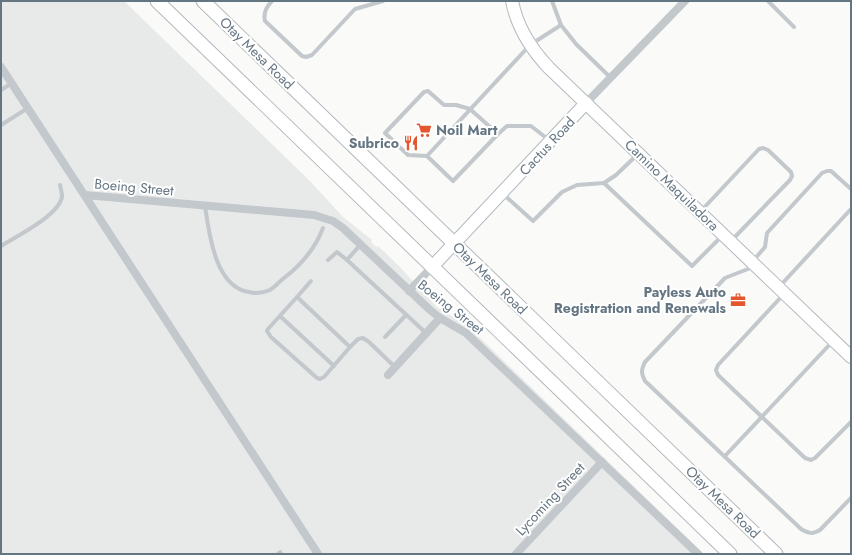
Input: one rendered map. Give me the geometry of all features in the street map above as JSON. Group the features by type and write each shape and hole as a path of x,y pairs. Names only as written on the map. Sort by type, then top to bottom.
{"main road":[{"path":"157,1 730,554"},
{"name":"Otay Mesa Road","path":"203,1 776,554"}],"street":[{"name":"Camino Maquiladora","path":"512,1 514,13 530,45 549,68 850,355"},
{"name":"Cactus Road","path":"409,291 684,1"},
{"path":"1,67 318,554"},
{"name":"Boeing Street","path":"85,195 314,215 324,218 343,228 409,291 440,318 466,333 698,554"},
{"path":"388,375 440,318"},
{"name":"Lycoming Street","path":"516,554 602,462"}],"lane":[{"path":"272,1 265,11 265,21 302,56 306,57 312,55 355,9 383,1"},
{"path":"552,1 561,25 576,44 611,78"},
{"path":"768,1 794,27"},
{"path":"427,156 530,45 561,25"},
{"path":"1,90 12,83"},
{"path":"498,134 470,109 456,105 444,105 428,91 424,92 385,133 408,155 427,156 454,181 507,126 531,126 550,141"},
{"path":"1,125 28,108"},
{"path":"604,183 692,266 727,238 790,180 792,176 791,172 768,150 763,148 759,149 700,212"},
{"path":"502,193 533,221 562,192 577,185 604,183 616,175 639,153"},
{"path":"851,189 832,171 822,173 767,233 765,247 754,264 725,278 645,362 641,374 645,381 801,529 808,533 814,533 820,530 851,498"},
{"path":"1,246 44,220 53,211 61,200 62,195 60,185"},
{"path":"205,206 210,238 222,273 229,282 245,292 257,294 269,290 289,274 305,258 319,238 323,228"},
{"path":"851,209 718,365 716,370 718,376 805,458 811,460 816,458 851,422"},
{"path":"347,260 361,244"},
{"path":"328,260 337,252 426,333"},
{"path":"311,281 268,329 267,331 271,337 317,378 324,376 350,347 358,340 363,338 395,367"},
{"path":"297,297 350,347"},
{"path":"385,338 406,315"},
{"path":"280,316 334,366"},
{"path":"725,456 834,340"},
{"path":"278,554 280,552 281,554"}],"shaded area":[{"path":"1,1 124,1 310,181 343,217 372,240 371,242 376,247 378,246 395,262 438,308 474,332 704,554 1,554"}],"place":[{"name":"Noil Mart","path":"424,130"},
{"name":"Subrico","path":"411,143"},
{"name":"Payless Auto Registration and Renewals","path":"738,300"}]}
